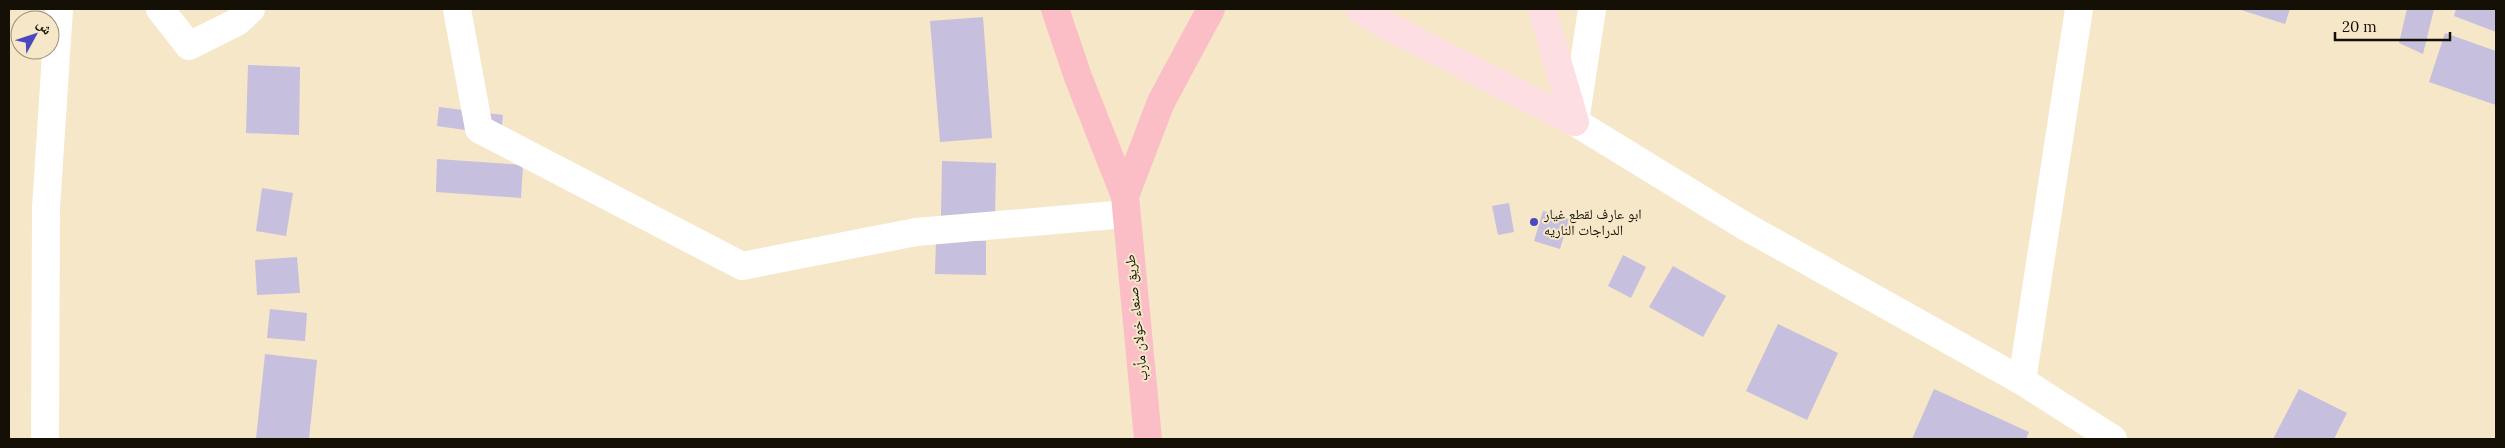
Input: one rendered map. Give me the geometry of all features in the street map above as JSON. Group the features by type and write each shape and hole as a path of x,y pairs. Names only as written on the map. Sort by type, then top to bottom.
{"main road":[{"path":"1055,9 1125,205"},
{"path":"1125,205 1161,102 1211,9"},
{"path":"1359,9 1575,122"},
{"path":"1542,9 1575,122"},
{"name":"طريق صنعاء خولان مأرب","path":"1125,205 1148,439"}],"street":[{"path":"45,439 46,208 59,9"},
{"path":"160,9 189,46 237,22 251,9"},
{"path":"457,9 479,129 742,266 916,232 1125,205"},
{"path":"1592,9 1575,122 1743,225 2022,381 2113,439"},
{"path":"2022,381 2079,9"}],"building":[{"path":"2238,9 2290,9 2285,24"},
{"path":"2407,9 2434,9 2423,54 2399,43"},
{"path":"2456,9 2496,9 2496,32 2454,16"},
{"path":"983,17 992,138 940,142 930,21"},
{"path":"2445,33 2496,51 2496,105 2429,82"},
{"path":"248,65 300,67 299,135 246,133"},
{"path":"439,107 503,115 501,135 437,126"},
{"path":"437,159 523,165 521,198 436,192"},
{"path":"942,161 996,163 995,217 941,216"},
{"path":"262,188 293,193 286,236 256,231"},
{"path":"1509,203 1514,232 1498,235 1492,206"},
{"path":"1543,211 1569,219 1560,249 1534,241"},
{"path":"936,240 986,241 986,275 935,274"},
{"path":"1623,255 1646,267 1631,298 1608,286"},
{"path":"297,257 300,293 257,295 255,260"},
{"path":"1673,266 1726,296 1703,337 1649,307"},
{"path":"270,309 307,313 305,341 267,338"},
{"path":"1778,324 1838,353 1807,420 1746,391"},
{"path":"265,354 317,360 309,439 256,439"},
{"path":"1934,389 2029,432 2026,439 1912,439"},
{"path":"2299,389 2347,413 2334,439 2273,439"}],"place":[{"name":"ابو عارف لقطع غيار الدراجات الناريه","path":"1534,222"}]}
